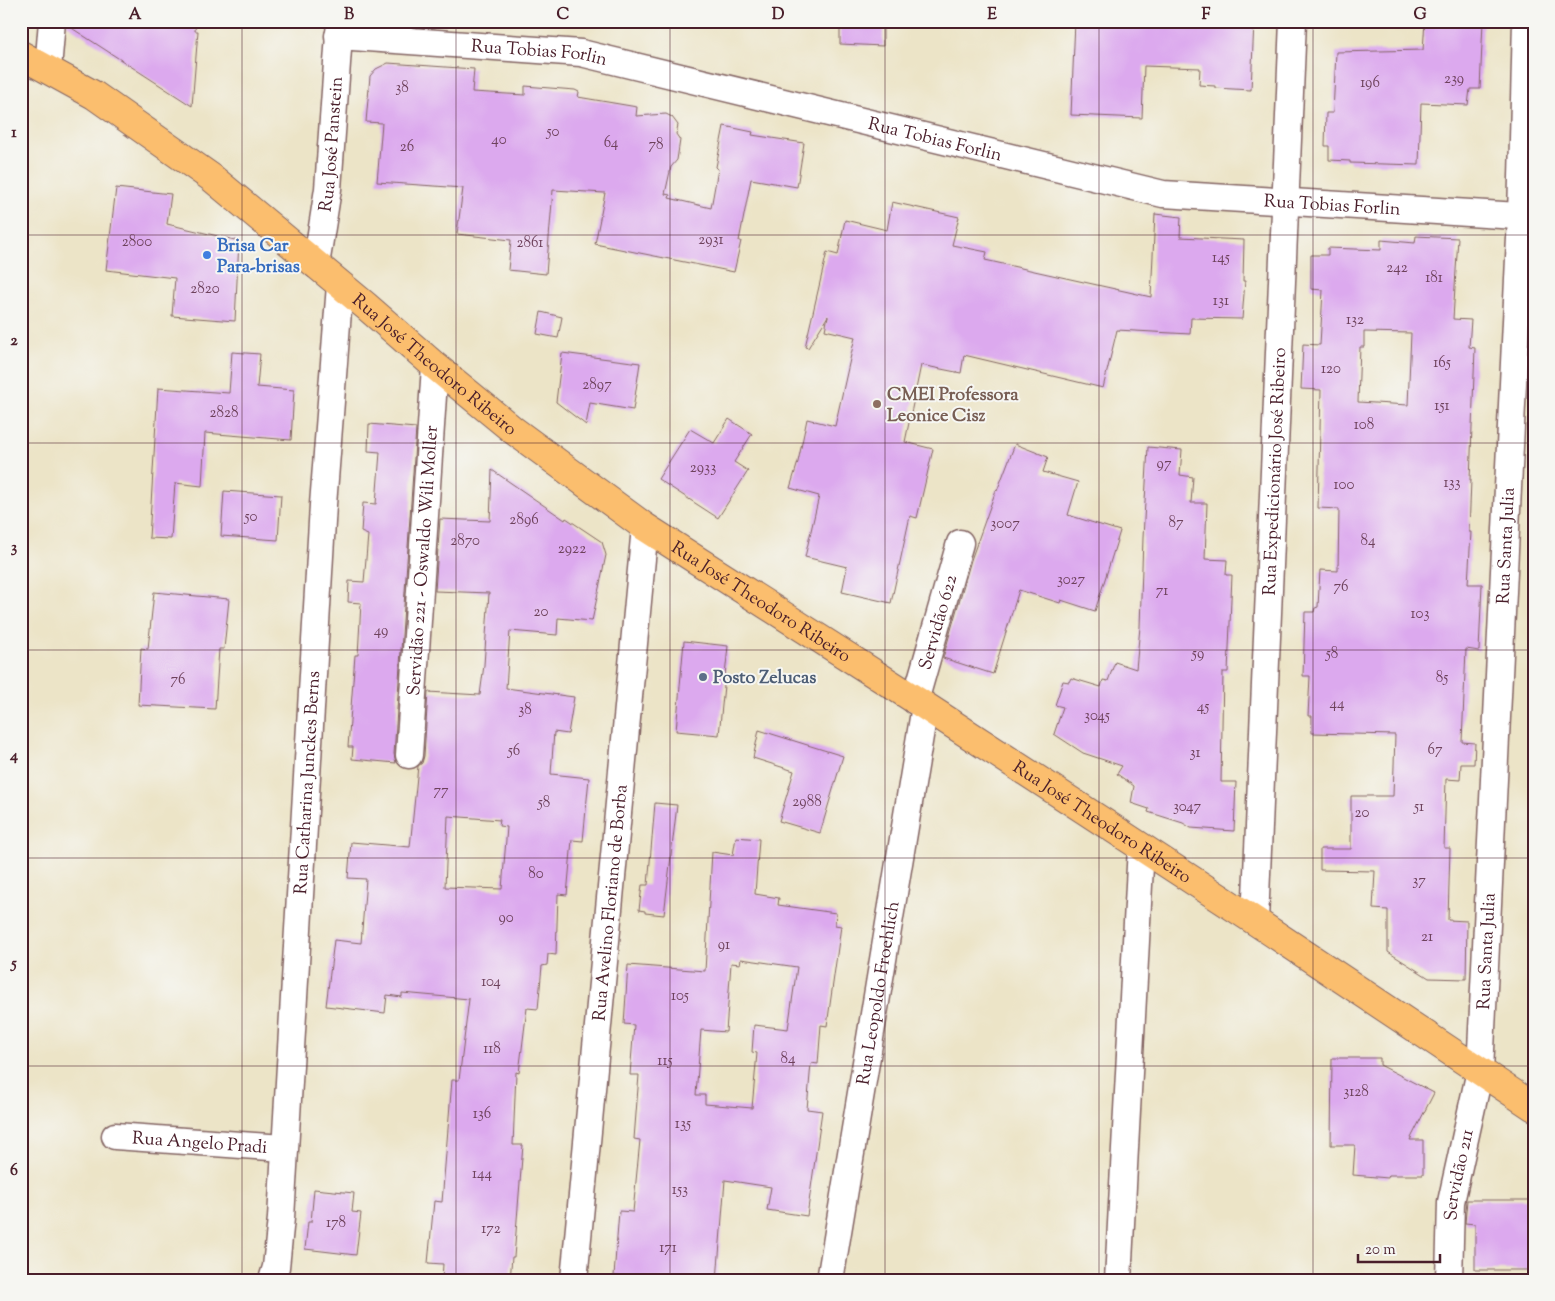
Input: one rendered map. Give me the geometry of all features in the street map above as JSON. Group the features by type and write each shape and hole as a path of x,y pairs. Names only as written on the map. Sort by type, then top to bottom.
{"main road":[{"name":"Rua José Theodoro Ribeiro","path":"21,55 94,95 212,178 513,430 645,527 1255,921 1534,1107"}],"street":[{"path":"48,69 52,21"},
{"name":"Rua Expedicionário José Ribeiro","path":"1255,921 1293,21"},
{"name":"Rua Santa Julia","path":"1480,1071 1527,217 1526,21"},
{"name":"Rua Tobias Forlin","path":"339,29 581,53 1163,194 1527,217"},
{"name":"Rua José Panstein","path":"316,265 328,189 339,29"},
{"name":"Rua Catharina Junckes Berns","path":"272,1280 276,1267 281,1218 323,505 340,284"},
{"name":"Servidão 221 - Oswaldo Wili Moller","path":"410,755 435,366"},
{"name":"Rua Avelino Floriano de Borba","path":"574,1280 645,527"},
{"name":"Servidão 622","path":"920,703 960,543"},
{"name":"Rua Leopoldo Froehlich","path":"830,1280 920,703"},
{"path":"1118,1280 1140,847"},
{"name":"Servidão 211","path":"1449,1280 1451,1202 1480,1071"},
{"name":"Rua Angelo Pradi","path":"115,1136 284,1148"}],"building":[{"path":"67,21 196,21 195,31 198,31 192,106 67,25"},
{"path":"840,21 883,21 883,46 840,44"},
{"path":"1075,21 1254,21 1251,90 1199,85 1200,68 1144,66 1142,118 1071,115"},
{"path":"1425,21 1483,21 1480,89 1470,89 1468,105 1421,103 1419,165 1350,163 1350,161 1329,160 1329,146 1325,146 1326,113 1333,113 1336,52 1423,50"},
{"path":"388,63 474,69 472,92 525,95 525,86 575,90 579,92 578,97 637,107 636,116 666,114 672,117 678,125 676,134 680,140 677,160 671,167 665,194 670,195 669,198 711,208 724,126 753,132 752,135 804,143 797,187 751,179 734,272 595,244 605,193 553,190 546,274 508,270 511,240 457,234 463,188 377,182 382,123 366,122 370,76 376,69"},
{"path":"116,188 171,194 167,224 239,241 235,321 172,316 175,278 106,270"},
{"name":"CMEI Professora Leonice Cisz","path":"892,202 959,217 952,245 987,252 985,260 1151,297 1155,214 1181,217 1180,237 1244,240 1243,281 1245,281 1242,319 1191,318 1190,334 1117,330 1103,388 964,355 961,373 921,365 905,442 933,449 917,518 910,516 891,603 842,592 847,567 805,557 819,496 790,488 798,462 807,419 835,426 855,337 825,330 828,316 808,348 805,347 827,252 838,255 845,220 887,230"},
{"path":"1416,236 1458,238 1453,319 1471,320 1469,347 1475,348 1468,584 1482,584 1479,651 1466,649 1462,742 1475,743 1474,764 1461,764 1460,780 1446,779 1444,848 1450,848 1448,920 1467,921 1466,979 1429,978 1388,952 1388,910 1373,909 1375,871 1320,870 1320,849 1351,849 1351,796 1393,796 1395,735 1312,733 1312,716 1308,716 1310,676 1303,676 1305,612 1314,612 1315,608 1318,607 1320,570 1338,571 1339,509 1318,508 1321,390 1301,389 1303,344 1320,345 1323,290 1311,289 1311,255 1328,255 1328,248 1381,250 1381,240 1415,243","holes":["1364,332 1411,333 1408,405 1358,402 1360,347 1364,347"]},
{"path":"541,312 562,317 558,338 537,334"},
{"path":"232,352 260,354 257,387 294,390 291,440 205,433 202,486 175,483 171,539 149,538 158,388 229,393"},
{"path":"562,353 640,363 633,410 590,403 586,425 556,402"},
{"path":"729,419 752,434 734,462 748,471 718,518 658,479 690,429 714,443"},
{"path":"369,424 416,428 394,754 396,763 352,759 353,747 348,747 355,655 358,655 361,603 348,602 349,581 364,582 368,535 361,532 363,503 376,504 380,452 368,451"},
{"path":"1015,444 1048,457 1043,472 1078,482 1068,515 1120,531 1095,611 1061,600 1060,603 1019,590 993,674 943,658 971,560"},
{"path":"1148,447 1182,450 1180,475 1193,477 1191,503 1207,503 1205,559 1227,560 1226,575 1232,575 1228,672 1223,672 1221,782 1236,782 1234,831 1191,828 1183,823 1148,812 1149,809 1131,803 1134,786 1117,774 1122,766 1083,753 1054,734 1063,707 1055,705 1063,681 1069,682 1071,678 1101,687 1103,680 1108,681 1115,662 1136,669 1140,627"},
{"path":"492,470 565,520 566,518 602,542 606,555 592,621 558,618 557,635 510,631 506,688 574,697 568,734 554,732 551,774 589,778 583,841 572,840 567,895 558,894 556,955 548,954 547,965 542,966 538,1009 527,1008 519,1073 516,1072 513,1145 523,1145 514,1257 512,1257 510,1280 442,1280 443,1264 428,1263 434,1201 442,1202 452,1080 459,1080 469,999 402,993 402,997 387,995 385,1013 326,1006 334,940 361,943 366,879 348,878 351,842 410,847 418,766 422,763 424,756 428,692 480,695 489,593 435,591 440,519 490,521","holes":["448,816 500,820 499,826 507,827 502,889 445,887"]},
{"path":"224,491 281,495 278,540 221,536"},
{"path":"154,592 229,599 224,649 219,649 215,709 138,705 141,648 148,649"},
{"name":"Posto Zelucas","path":"684,641 728,646 719,735 676,731"},
{"path":"759,730 843,756 820,833 779,821 794,771 753,758"},
{"path":"655,803 677,805 664,915 645,913 645,911 639,910 642,885 648,885"},
{"path":"736,837 759,839 755,894 779,898 778,905 836,913 835,925 841,926 827,1026 821,1025 818,1064 811,1063 807,1109 822,1111 807,1216 767,1210 771,1187 725,1180 717,1280 614,1276 619,1211 633,1212 640,1140 634,1139 639,1075 630,1075 634,1025 624,1024 628,965 705,971 712,852 733,855","holes":["741,959 797,967 788,1029 754,1025 752,1052 757,1053 752,1108 705,1104 705,1095 696,1095 701,1030 726,1032 731,963 740,964"]},
{"path":"1332,1058 1380,1058 1380,1065 1434,1093 1410,1140 1423,1140 1423,1175 1389,1175 1388,1178 1353,1175 1355,1145 1331,1145"},
{"path":"314,1189 354,1193 352,1212 361,1213 356,1255 305,1249 308,1222 311,1222"},
{"path":"1467,1200 1534,1200 1534,1270 1475,1270 1475,1224 1465,1223"}],"place":[{"name":"Brisa Car Para-brisas","path":"207,255"},
{"name":"CMEI Professora Leonice Cisz","path":"877,404"},
{"name":"Posto Zelucas","path":"703,677"}]}
